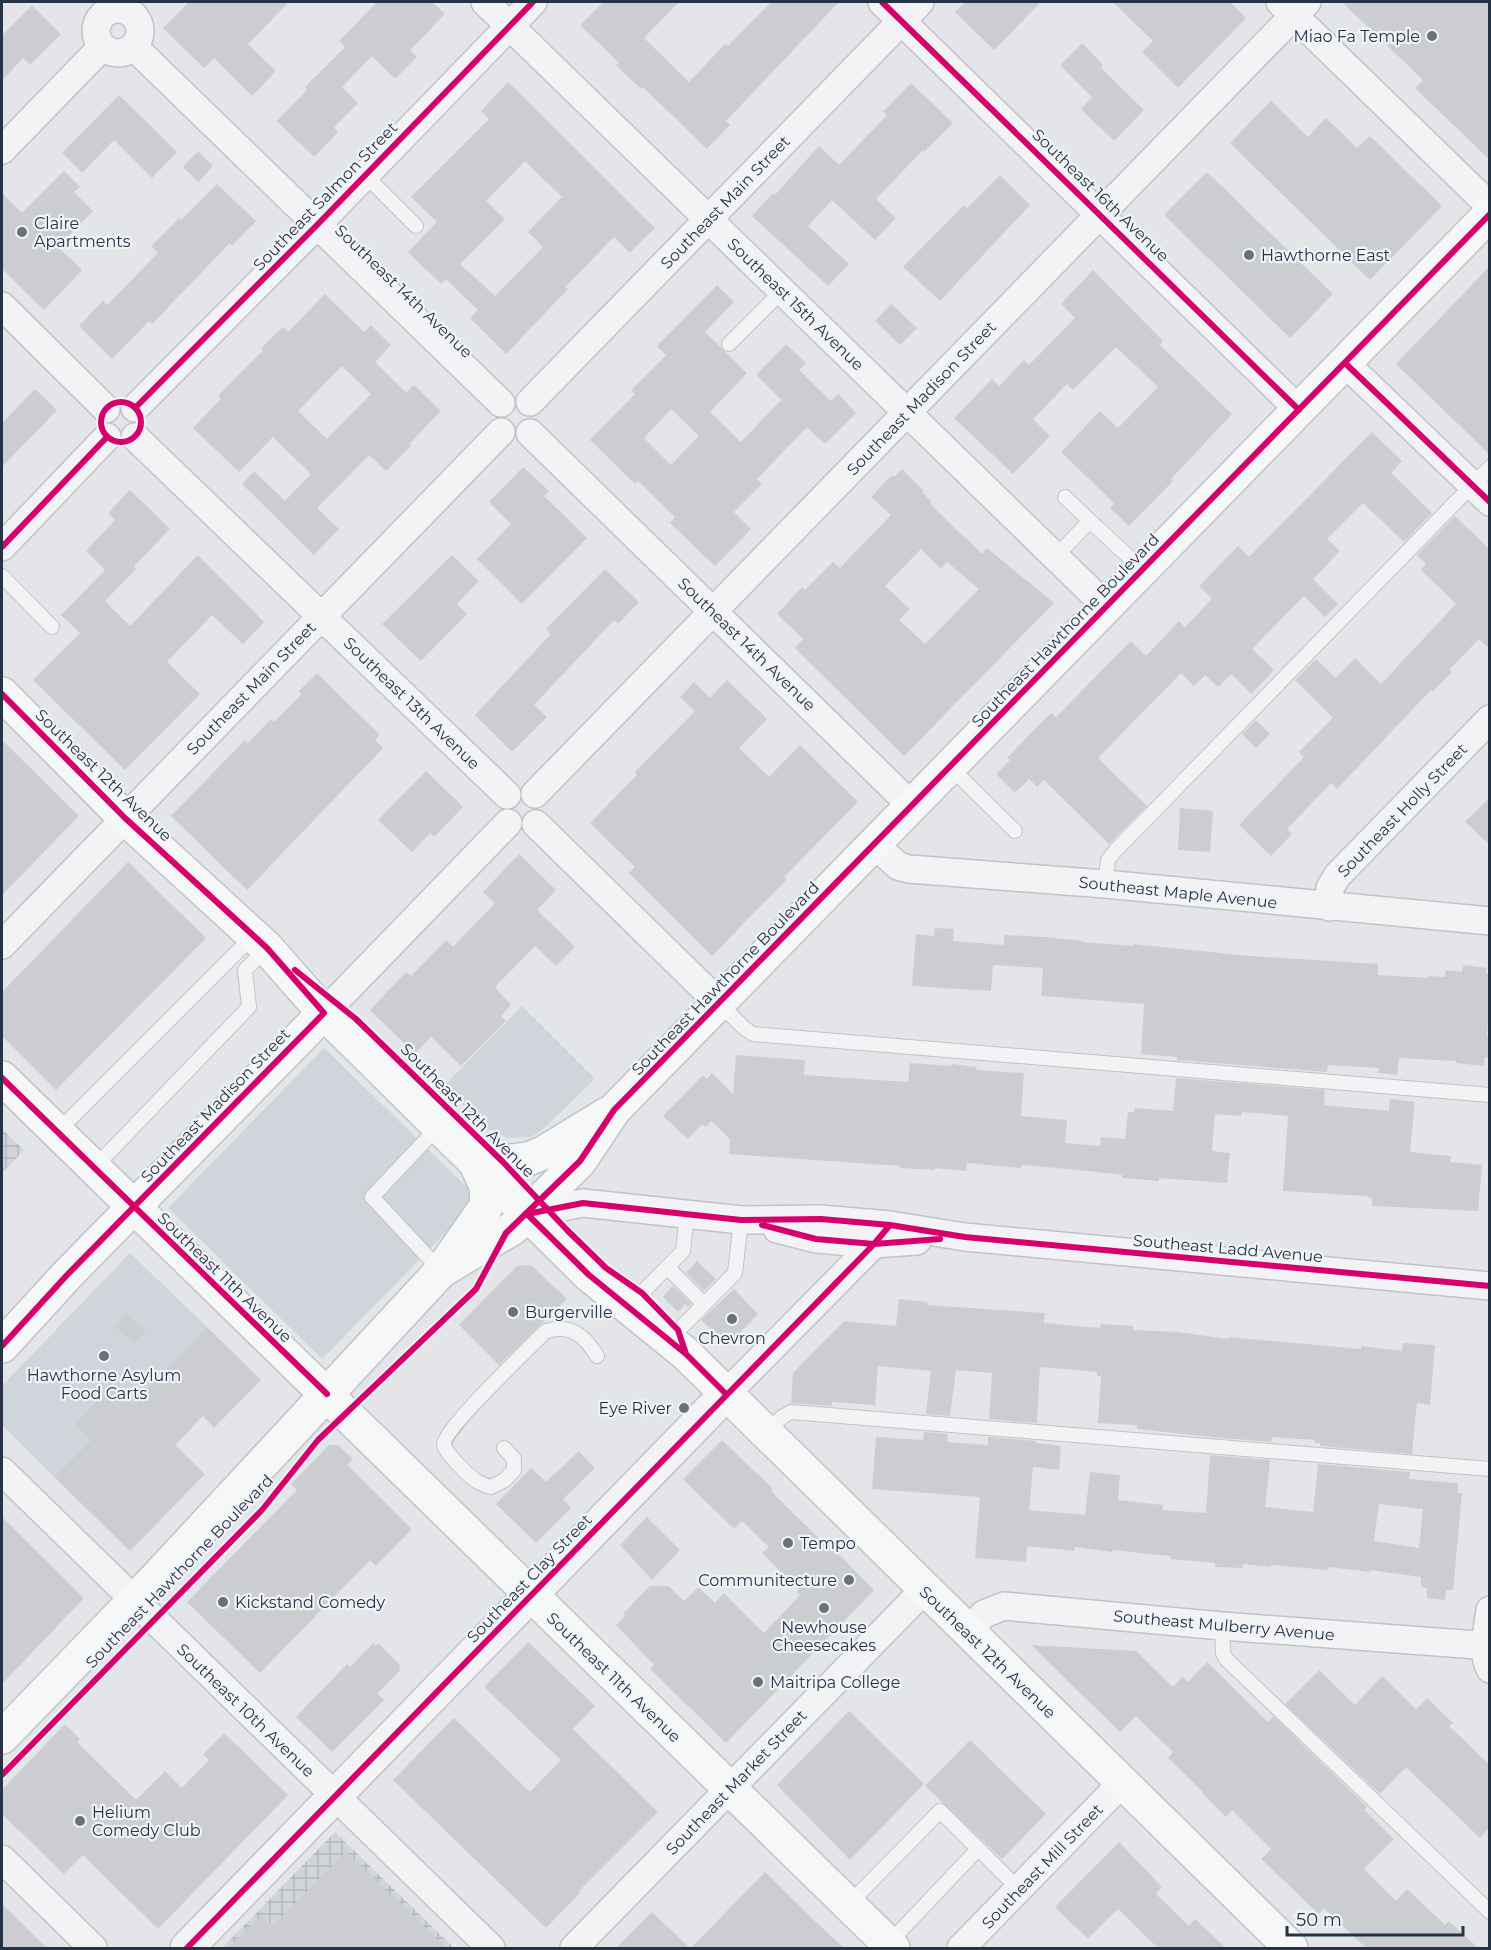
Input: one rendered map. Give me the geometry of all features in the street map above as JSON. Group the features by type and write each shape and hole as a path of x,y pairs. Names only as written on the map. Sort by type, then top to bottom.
{"main road":[{"name":"Southeast Hawthorne Boulevard","path":"441,1270 506,1233 580,1161 614,1110 1490,214"},
{"name":"Southeast 12th Avenue","path":"2,694 125,818 260,942 324,1013 589,1275 669,1340 726,1394 1292,1948"},
{"name":"Southeast Madison Street","path":"2,1346 324,1013"},
{"name":"Southeast 11th Avenue","path":"2,1078 890,1946"},
{"name":"Southeast Hawthorne Boulevard","path":"2,1737 134,1600 441,1270 487,1205 486,1186 474,1161 503,1162 528,1159 543,1153 614,1110"}],"street":[{"name":"Southeast 15th Avenue","path":"485,2 1107,607"},
{"name":"Southeast Salmon Street","path":"135,408 317,225 533,2"},
{"name":"Southeast 16th Avenue","path":"882,2 911,11 1101,214 1299,410"},
{"path":"1294,6 1490,206"},
{"name":"Southeast Madison Street","path":"535,794 1101,214 1294,6"},
{"path":"95,8 142,9 138,41 134,47 118,54 102,47 96,38 95,8"},
{"name":"Southeast Main Street","path":"530,402 911,11"},
{"path":"2,150 102,47"},
{"name":"Southeast 14th Avenue","path":"134,47 501,403"},
{"path":"2,306 106,409"},
{"path":"1345,363 1484,484"},
{"path":"515,396 530,402 536,409 537,417 536,425 530,433 517,438 508,437 501,432 496,424 495,416 501,403 515,396"},
{"path":"124,402 135,408 140,413 141,426 135,437 118,442 108,437 102,426 106,409 124,402"},
{"name":"Southeast Main Street","path":"2,945 501,432"},
{"name":"Southeast 14th Avenue","path":"530,433 912,806"},
{"path":"2,547 108,437"},
{"name":"Southeast 13th Avenue","path":"135,437 507,795"},
{"name":"Southeast Holly Street","path":"1329,907 1330,888 1337,876 1490,719"},
{"path":"521,789 535,794 540,800 541,817 529,828 521,830 513,827 504,817 502,808 507,795 521,789"},
{"name":"Southeast Madison Street","path":"324,1013 508,823"},
{"path":"536,824 719,1003"},
{"name":"Southeast Maple Avenue","path":"874,844 898,866 909,869 1105,884 1490,921"},
{"name":"Southeast Ladd Avenue","path":"527,1214 583,1203 741,1220 821,1219 890,1225 965,1237 1490,1286"},
{"name":"Southeast Ladd Avenue","path":"741,1220 816,1239 874,1244 965,1237"},
{"name":"Southeast Clay Street","path":"187,1948 874,1244"},
{"name":"Southeast 10th Avenue","path":"2,1471 491,1948"},
{"name":"Southeast Market Street","path":"574,1948 924,1590"},
{"name":"Southeast Mulberry Avenue","path":"968,1632 984,1614 1004,1606 1488,1654"},
{"path":"1488,1654 1490,1610"},
{"name":"Southeast Mill Street","path":"962,1948 1122,1783"},
{"path":"2,1858 93,1948"}],"lane":[{"path":"366,175 416,226"},
{"path":"729,344 782,291"},
{"path":"1105,884 1108,860 1115,851 1484,484"},
{"path":"1065,497 1143,570"},
{"path":"1055,557 1090,521"},
{"path":"2,576 52,627"},
{"path":"950,767 1015,831"},
{"path":"57,1132 260,942"},
{"path":"94,1168 249,1006 245,970 260,942"},
{"path":"719,1003 753,1034 1490,1095"},
{"path":"439,1126 372,1197 441,1270"},
{"path":"627,1308 684,1251 687,1214"},
{"path":"669,1340 735,1273 741,1220"},
{"path":"667,1267 704,1304"},
{"path":"504,1448 514,1459 514,1470 506,1480 491,1487 476,1482 444,1446 445,1437 467,1411 546,1331 559,1327 579,1335 590,1344 597,1356"},
{"path":"766,1433 782,1417 791,1412 1490,1469"},
{"path":"1222,1626 1223,1653 1226,1659 1490,1912"},
{"path":"848,1905 940,1811 1019,1889"},
{"path":"890,1946 978,1849"}],"shaded area":[{"path":"522,1006 595,1079 542,1130 531,1137 507,1138 487,1129 444,1086"},
{"path":"324,1048 479,1199 322,1359 168,1208"},
{"path":"2,1129 24,1150 2,1173"},
{"name":"Hawthorne Asylum Food Carts","path":"130,1253 207,1327 133,1404 113,1385 91,1440 54,1477 2,1425 2,1386"},
{"path":"335,1832 454,1948 222,1948"}],"building":[{"path":"189,2 289,2 248,44 276,71 252,96 214,58 204,68 163,28"},
{"path":"377,2 432,2 445,14 410,50 417,57 395,79 372,56 342,87 358,103 334,127 338,132 314,157 277,121 307,90 305,87 345,47 339,41"},
{"path":"603,2 679,2 644,38 689,82 725,44 728,46 771,2 839,2 726,121 730,125 707,149 643,87 641,89 616,65 619,63 580,25"},
{"path":"965,2 1041,2 994,50 955,12"},
{"path":"1113,2 1230,2 1246,18 1178,88 1142,52 1153,41"},
{"path":"1342,2 1490,2 1490,160 1415,88 1423,80"},
{"path":"32,5 61,34 30,65 23,58 2,81 2,35"},
{"path":"1082,43 1103,65 1101,68 1144,110 1114,141 1081,109 1092,97 1060,65"},
{"path":"508,82 655,228 630,253 614,237 565,287 568,289 506,354 470,318 478,310 446,279 441,284 408,252 437,222 411,197 489,119 481,111","holes":["525,161 562,197 528,232 543,247 495,296 460,264 505,219 486,201"]},
{"path":"911,83 953,123 924,152 923,150 876,199 896,218 875,240 832,200 808,226 849,264 828,286 752,216 773,193 775,195 819,146 839,165 887,115 883,112"},
{"path":"119,95 177,152 152,178 114,140 82,173 62,153"},
{"path":"1271,101 1308,137 1326,118 1357,148 1370,136 1442,206 1370,280 1230,143"},
{"path":"198,151 213,166 198,182 183,167"},
{"name":"Claire Apartments","path":"64,171 80,187 74,192 93,211 58,247 82,270 44,310 2,269 2,193 22,213"},
{"name":"Hawthorne East","path":"1207,172 1333,294 1290,338 1164,215"},
{"path":"1000,175 1030,205 940,301 903,267 964,205 967,208"},
{"path":"217,184 256,221 232,246 230,243 152,324 149,321 112,359 79,326 103,301 107,305 158,253 151,246"},
{"path":"1490,266 1490,455 1396,364"},
{"path":"1093,270 1163,341 1160,345 1232,414 1171,479 1173,481 1129,526 1110,508 1114,503 1061,452 1100,411 1118,428 1158,387 1116,347 1073,390 1067,384 1033,419 1050,436 1013,474 954,418 992,379 999,386 1024,360 1029,365 1075,318 1061,304"},
{"path":"717,285 734,302 705,332 747,373 710,412 741,442 781,400 756,375 786,344 806,363 799,370 831,401 838,394 856,413 825,444 807,427 757,479 762,484 734,512 751,529 715,566 670,523 675,517 638,481 635,484 590,440 635,394 631,390 666,355 657,346","holes":["671,409 699,436 671,465 644,438"]},
{"path":"325,294 364,332 371,325 391,345 375,362 406,393 414,385 441,411 386,471 369,455 317,508 339,529 314,555 242,484 254,471 285,501 311,474 273,437 239,472 193,428 221,399 218,396 263,350 261,348 283,327 288,332","holes":["342,366 371,394 327,439 298,411"]},
{"path":"891,304 917,328 900,345 875,321"},
{"path":"35,389 57,410 2,467 2,423"},
{"path":"1372,432 1402,461 1391,473 1432,513 1404,542 1363,503 1327,539 1340,551 1313,579 1338,604 1325,617 1304,596 1252,649 1274,670 1251,694 1231,674 1218,687 1205,675 1194,686 1181,673 1098,758 1147,806 1109,844 1044,780 1037,787 1029,779 1015,793 996,774 1010,760 1007,758 1051,713 1056,717 1131,641 1146,656 1179,621 1185,627 1212,599 1199,586 1238,546 1249,557"},
{"path":"523,467 549,491 544,496 587,538 522,604 477,559 511,524 489,502"},
{"path":"902,469 924,491 922,492 932,502 930,504 982,554 987,548 1054,603 904,756 795,648 803,639 777,614 802,587 805,590 833,562 840,568 891,515 871,497 892,475 894,477","holes":["921,549 941,569 947,562 979,589 925,644 899,620 910,609 885,586"]},
{"path":"130,490 170,529 134,566 136,569 105,601 130,626 198,555 264,622 243,644 212,615 167,662 200,694 125,770 33,680 80,633 61,615 105,570 86,551 115,520 108,513"},
{"path":"1455,516 1490,550 1490,649 1479,639 1449,670 1452,672 1433,691 1431,690 1337,789 1331,783 1287,829 1292,834 1271,856 1239,825 1304,757 1299,752 1333,718 1295,680 1316,659 1336,678 1355,658 1381,684 1456,604 1421,570 1426,564 1417,555"},
{"path":"452,555 479,581 457,604 467,614 421,661 382,624"},
{"path":"605,569 639,602 618,624 614,620 534,705 547,717 512,752 475,715 551,634 546,629"},
{"path":"317,673 380,735 375,740 383,748 247,890 171,816 245,740 248,743 271,719 274,722 302,694 299,691"},
{"path":"727,680 767,719 739,748 769,777 800,745 858,802 784,877 787,879 712,956 629,873 635,867 590,823 637,775 635,772 695,711 680,697 694,682 710,698"},
{"path":"1256,720 1270,734 1256,748 1242,734"},
{"path":"2,740 79,816 2,895"},
{"path":"426,771 463,807 434,837 430,833 412,852 378,820"},
{"path":"1490,797 1490,845 1465,822"},
{"path":"1180,808 1213,811 1210,852 1178,850"},
{"path":"519,854 556,890 537,910 575,947 556,966 535,946 495,987 511,1005 501,1016 506,1021 461,1066 431,1037 415,1054 370,1010 406,972 411,976 446,940 453,947 495,903 483,892"},
{"path":"128,862 206,938 56,1090 2,1036 2,992"},
{"path":"935,928 954,929 953,941 1004,945 1004,935 1046,937 1250,956 1378,964 1378,975 1445,977 1446,970 1462,972 1463,965 1487,968 1486,974 1490,974 1488,1058 1485,1057 1484,1066 1456,1063 1456,1061 1399,1058 1397,1075 1378,1073 1379,1068 1328,1065 1327,1072 1177,1060 1177,1057 1141,1054 1144,1004 1041,996 1043,968 993,965 991,991 912,986 916,934 934,936"},
{"path":"736,1055 805,1060 804,1075 908,1082 910,1063 951,1066 952,1064 977,1067 976,1070 1024,1073 1021,1116 1067,1120 1065,1143 1100,1146 1101,1137 1125,1139 1128,1112 1134,1112 1135,1108 1173,1111 1176,1078 1325,1090 1324,1105 1389,1111 1390,1099 1415,1102 1410,1152 1451,1156 1450,1162 1482,1165 1478,1211 1372,1206 1372,1198 1366,1196 1283,1191 1288,1116 1242,1112 1241,1116 1215,1114 1212,1151 1230,1153 1227,1183 1122,1178 1122,1175 1021,1165 1021,1168 967,1163 966,1171 935,1168 935,1170 729,1154 730,1139 711,1121 706,1127 702,1124 688,1139 663,1116 703,1075 707,1079 712,1073 733,1094"},
{"path":"697,1261 716,1279 704,1291 686,1273"},
{"name":"Burgerville","path":"531,1265 567,1299 499,1365 459,1325 517,1266"},
{"path":"673,1286 692,1304 688,1307 685,1304 678,1312 663,1297"},
{"name":"Chevron","path":"734,1289 758,1314 727,1346 701,1320"},
{"path":"899,1299 928,1302 927,1305 1045,1313 1044,1323 1100,1328 1101,1324 1133,1326 1133,1330 1361,1349 1361,1346 1402,1351 1403,1343 1435,1345 1430,1405 1417,1403 1412,1454 1320,1446 1320,1443 1315,1443 1315,1440 1272,1437 1271,1442 1137,1429 1137,1425 1098,1423 1101,1376 1097,1376 1097,1372 1040,1367 1037,1423 989,1419 992,1373 956,1370 950,1416 926,1414 931,1371 878,1366 875,1405 832,1402 832,1406 791,1403 793,1373 844,1321 896,1326"},
{"path":"127,1313 146,1331 134,1344 115,1326"},
{"path":"207,1327 261,1380 214,1428 203,1416 175,1445 205,1474 130,1551 54,1477 91,1440 75,1424 113,1385 133,1404"},
{"path":"924,1432 948,1434 947,1442 988,1445 988,1437 1036,1441 1036,1443 1061,1446 1059,1470 1033,1467 1029,1510 1085,1515 1090,1472 1120,1475 1118,1500 1163,1505 1163,1510 1206,1513 1210,1455 1270,1460 1265,1507 1313,1512 1318,1464 1410,1472 1409,1479 1458,1483 1458,1493 1462,1493 1453,1590 1446,1590 1445,1600 1427,1598 1427,1588 1421,1587 1421,1577 1329,1567 1328,1570 1243,1564 1243,1568 1215,1567 1215,1563 1170,1559 1170,1556 1075,1547 1074,1551 1027,1546 1026,1562 975,1558 980,1497 872,1489 876,1437 923,1440","holes":["1379,1504 1423,1509 1419,1548 1374,1541"]},
{"path":"722,1440 773,1489 771,1491 795,1515 826,1545 828,1543 874,1590 726,1743 650,1669 654,1665 616,1625 625,1616 623,1614 650,1586 669,1586 684,1601 698,1587 715,1603 724,1593 764,1633 800,1595 797,1592 799,1590 762,1553 769,1547 742,1521 734,1529 683,1479"},
{"path":"329,1445 338,1445 353,1459 347,1465 412,1529 376,1566 370,1560 260,1673 187,1602 297,1490 291,1484"},
{"path":"579,1451 595,1468 563,1499 571,1508 536,1543 496,1504 531,1468 546,1482"},
{"path":"2,1517 84,1598 2,1684"},
{"path":"647,1517 680,1550 652,1580 620,1545"},
{"path":"528,1642 595,1706 573,1729 658,1812 579,1891 580,1893 546,1928 393,1780 454,1718 530,1792 561,1760 484,1687"},
{"path":"373,1643 376,1646 378,1643 400,1665 401,1669 377,1694 384,1700 332,1752 296,1717 347,1664 350,1667"},
{"path":"1031,1645 1136,1651 1173,1687 1182,1677 1188,1682 1207,1662 1268,1722 1273,1716 1367,1807 1364,1810 1394,1839 1364,1869 1396,1901 1407,1889 1445,1925 1449,1921 1478,1948 1366,1948 1324,1908 1319,1914 1261,1859 1271,1849 1232,1810 1226,1817 1168,1758 1173,1752 1136,1716 1120,1732"},
{"path":"1319,1670 1355,1705 1382,1676 1416,1709 1427,1698 1453,1723 1449,1726 1490,1765 1490,1827 1480,1838 1406,1767 1380,1794 1285,1704"},
{"path":"849,1711 924,1784 850,1860 777,1785"},
{"path":"65,1724 80,1739 77,1742 136,1800 165,1771 182,1788 209,1760 203,1754 224,1733 288,1795 158,1929 83,1855 64,1874 2,1814 2,1790"},
{"path":"970,1740 1046,1814 1002,1859 925,1786"},
{"path":"1119,1842 1162,1887 1156,1894 1189,1926 1195,1919 1226,1948 1158,1948 1118,1909 1088,1939 1055,1907"},
{"path":"346,1851 447,1948 228,1948 261,1915 273,1926"},
{"path":"765,1872 816,1922 844,1948 691,1948"},
{"path":"2,1904 47,1948 2,1948"},
{"path":"652,1912 690,1948 616,1948"}],"cycle path":[{"path":"135,408 317,225 533,2"},
{"path":"882,2 1299,410"},
{"path":"2,1775 262,1510 318,1440 476,1289 506,1233 580,1161 614,1110 1490,214"},
{"path":"1345,363 1490,502"},
{"path":"121,402 135,408 141,422 135,436 121,442 107,436 101,422 107,408 121,402"},
{"path":"2,547 107,437"},
{"path":"2,694 125,818 267,948 324,1013 67,1275 2,1346"},
{"path":"295,970 356,1019 503,1162 606,1268 642,1293 678,1330 686,1354"},
{"path":"2,1078 327,1394"},
{"path":"527,1214 583,1203 741,1220 821,1219 890,1225 965,1237 1490,1286"},
{"path":"527,1214 589,1275 686,1354 726,1394"},
{"path":"762,1225 816,1239 874,1244 940,1239"},
{"path":"187,1948 890,1225"}],"place":[{"name":"Miao Fa Temple","path":"1432,36"},
{"name":"Claire Apartments","path":"22,232"},
{"name":"Hawthorne East","path":"1249,255"},
{"name":"Burgerville","path":"513,1312"},
{"name":"Chevron","path":"732,1319"},
{"name":"Hawthorne Asylum Food Carts","path":"104,1356"},
{"name":"Eye River","path":"684,1408"},
{"name":"Tempo","path":"788,1543"},
{"name":"Communitecture","path":"849,1580"},
{"name":"Kickstand Comedy","path":"223,1602"},
{"name":"Newhouse Cheesecakes","path":"824,1608"},
{"name":"Maitripa College","path":"758,1682"},
{"name":"Helium Comedy Club","path":"80,1821"}]}
